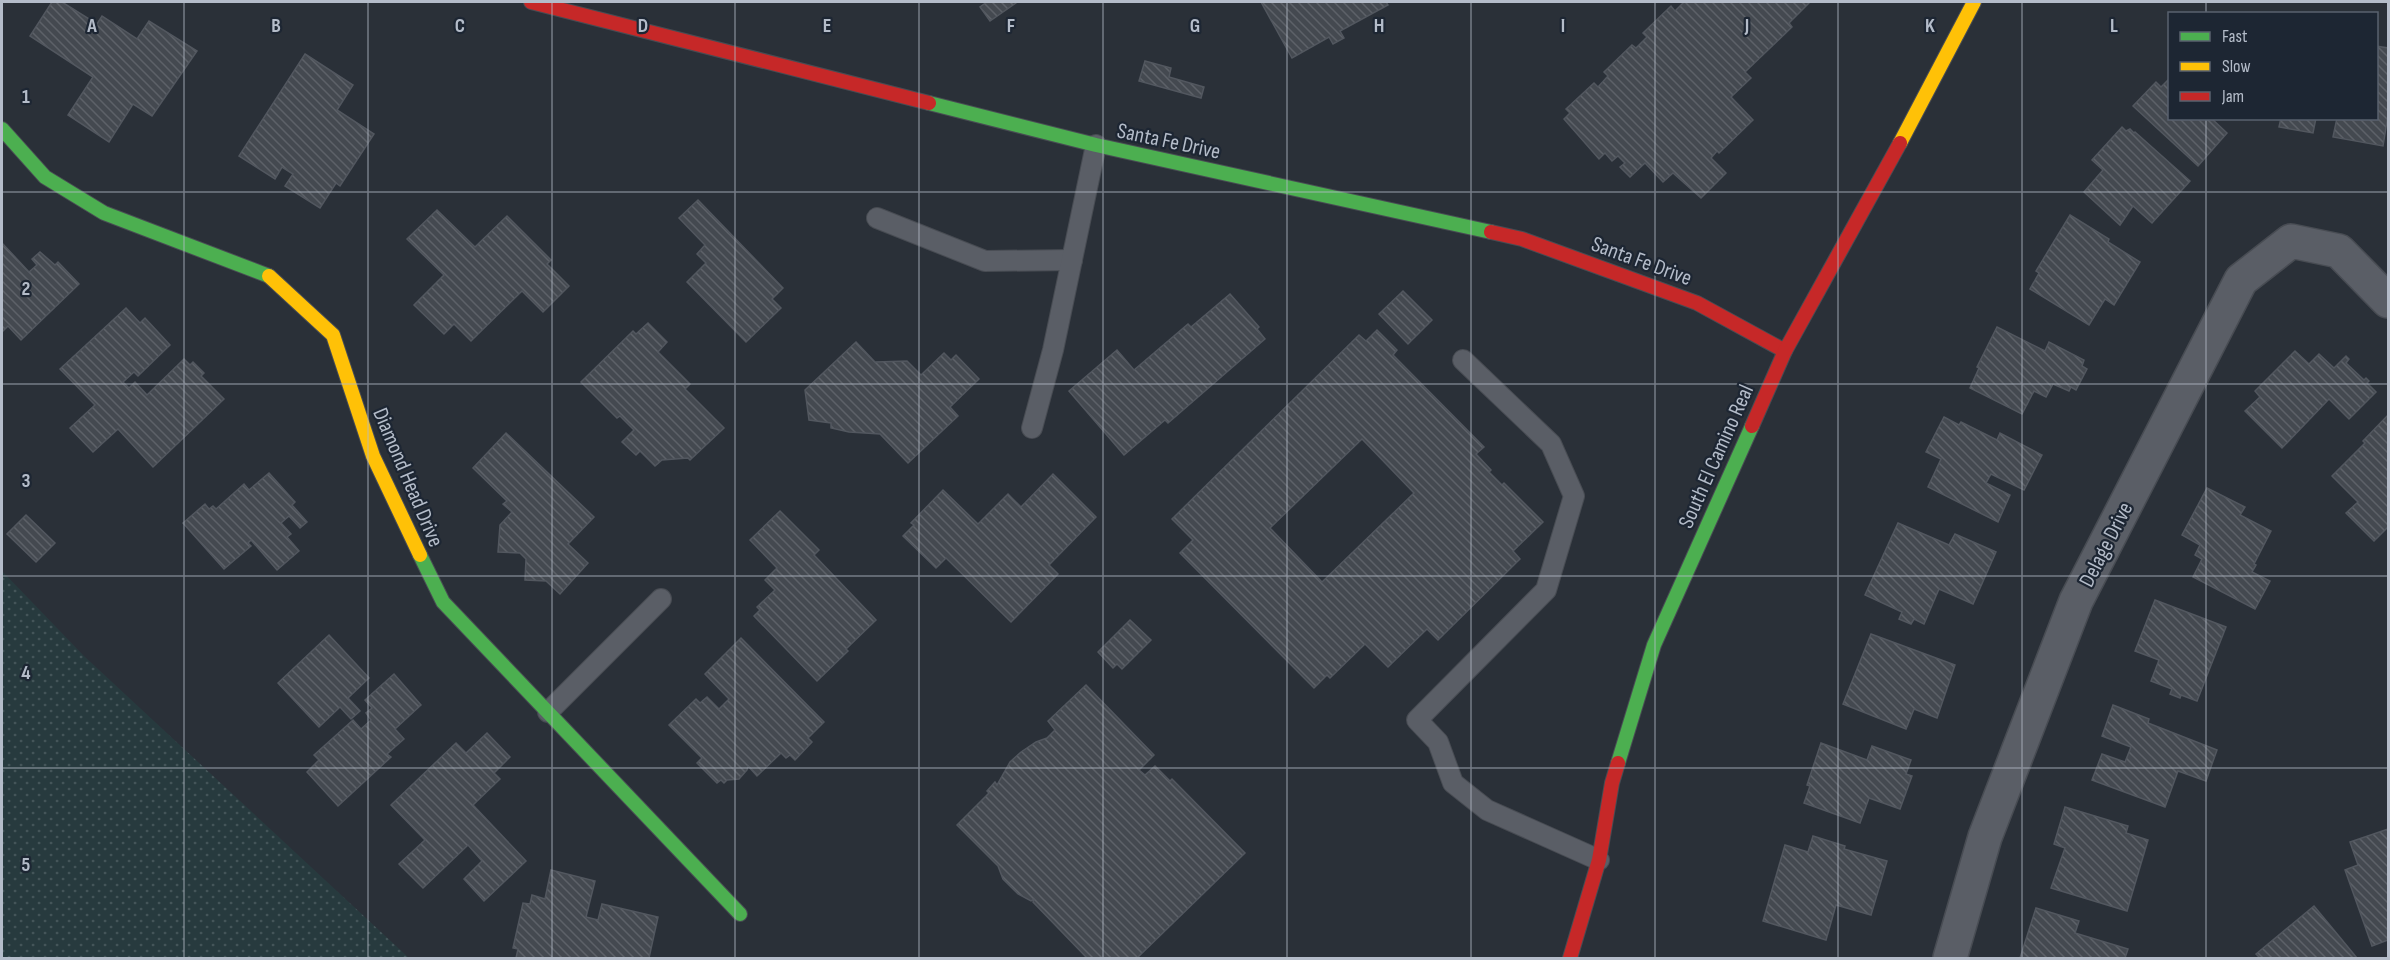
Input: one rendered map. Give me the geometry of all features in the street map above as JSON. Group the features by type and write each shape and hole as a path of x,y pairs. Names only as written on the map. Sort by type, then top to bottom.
{"main road":[{"name":"Santa Fe Drive","path":"531,2 1096,145 1522,239 1697,303 1785,351"},
{"name":"South El Camino Real","path":"1570,958 1599,860 1612,783 1654,645 1785,351 1915,116 1974,2"},
{"name":"Diamond Head Drive","path":"2,129 45,177 104,213 270,276 333,335 374,456 443,602 740,914"}],"street":[{"name":"Delage Drive","path":"1950,958 1985,837 2076,601 2241,280 2291,241 2339,251 2388,301"}],"lane":[{"path":"1032,429 1053,350 1096,145"},
{"path":"877,218 985,261 1072,260"},
{"path":"1463,360 1551,444 1574,496 1546,590 1417,720 1438,742 1453,783 1486,810 1599,860"},
{"path":"548,712 661,599"}],"green space":[{"path":"2,571 84,656 409,958 2,958"}],"building":[{"path":"52,2 62,2 97,24 102,16 137,39 149,21 197,51 152,116 133,104 109,142 68,115 93,77 30,36"},
{"path":"987,2 1016,3 990,21 980,7"},
{"path":"1261,2 1386,2 1388,5 1340,31 1344,38 1333,44 1329,37 1292,58"},
{"path":"1684,2 1810,2 1789,23 1792,27 1745,72 1751,78 1731,97 1753,120 1711,158 1726,173 1701,198 1673,173 1663,182 1645,163 1630,177 1620,167 1625,163 1618,156 1612,161 1605,153 1599,159 1564,119 1570,113 1566,109 1594,83 1598,87 1608,76 1604,72 1632,45 1636,48 1647,37 1643,33 1671,6 1675,11"},
{"path":"2378,46 2388,48 2388,115 2383,146 2333,137 2337,120 2378,120"},
{"path":"305,54 353,85 337,110 374,134 340,186 336,183 320,208 285,186 293,174 282,167 275,179 239,156"},
{"path":"1145,61 1171,68 1169,77 1204,87 1201,98 1139,81"},
{"path":"2168,80 2168,120 2213,120 2227,133 2198,166 2133,106 2156,82 2161,87"},
{"path":"2281,120 2316,120 2313,133 2279,127"},
{"path":"2122,127 2126,131 2130,129 2135,132 2190,181 2152,223 2133,206 2120,225 2084,192 2103,170 2092,160"},
{"path":"698,200 783,288 772,299 781,308 746,342 687,282 706,263 697,254 705,245 679,218"},
{"path":"437,210 475,247 507,216 551,260 547,264 569,286 543,312 522,291 471,341 454,324 444,334 414,305 444,275 407,239"},
{"path":"2070,215 2109,239 2108,242 2140,262 2114,305 2105,299 2089,325 2030,289 2039,273 2036,271"},
{"path":"2,243 29,272 37,265 32,259 40,252 55,265 58,262 79,284 21,340 8,326 2,332"},
{"path":"1403,291 1432,320 1408,344 1379,314"},
{"path":"1230,294 1259,327 1257,329 1265,339 1168,423 1165,420 1124,455 1069,391 1117,350 1134,370 1188,324 1191,327"},
{"path":"126,308 140,323 145,318 170,345 138,376 134,372 123,382 129,388 135,382 147,395 184,359 190,365 193,362 204,373 201,376 224,399 153,467 118,429 93,452 70,428 95,405 60,369"},
{"path":"648,323 667,342 658,352 690,384 685,389 724,428 690,460 688,458 662,460 655,466 640,451 636,455 622,442 634,430 620,416 617,418 581,382 633,331 636,334"},
{"path":"1997,327 2045,351 2049,342 2084,360 2082,366 2087,369 2076,390 2071,387 2069,391 2053,384 2046,397 2034,391 2022,414 1970,388 1979,368 1977,367"},
{"path":"1377,330 1397,350 1393,355 1484,447 1476,454 1491,470 1489,472 1502,485 1504,483 1543,522 1513,551 1520,559 1438,640 1427,629 1388,667 1365,644 1330,678 1327,675 1314,688 1180,553 1193,540 1172,519 1359,335 1366,341","holes":["1362,439 1414,493 1322,582 1270,528"]},
{"path":"856,342 875,362 907,361 921,375 944,353 951,360 956,355 979,379 950,407 958,416 908,463 880,434 849,432 831,428 831,423 809,420 805,390"},
{"path":"2295,351 2309,364 2319,354 2334,368 2346,356 2349,359 2346,363 2364,380 2366,378 2369,381 2367,383 2376,392 2349,419 2329,399 2282,448 2245,411 2260,397 2255,391"},
{"path":"2388,415 2388,527 2374,541 2346,513 2358,502 2332,476 2365,443 2363,441"},
{"path":"1944,417 1959,425 1961,422 1997,440 2000,433 2042,455 2024,490 1991,474 1986,483 2010,495 1998,522 1928,487 1941,459 1926,452"},
{"path":"506,433 594,517 568,544 588,563 560,594 546,581 525,580 526,559 520,553 498,552 500,525 512,512 503,504 507,501 473,468"},
{"path":"269,473 295,502 292,505 307,522 300,528 289,516 281,523 291,534 287,537 299,551 277,570 251,540 248,543 251,546 224,569 183,523 205,504 209,509 213,506 216,509 244,484 249,490"},
{"path":"1053,474 1096,517 1049,565 1058,574 1011,622 946,558 936,568 903,536 914,525 911,523 943,490 978,524 1008,494 1021,507"},
{"path":"2207,488 2245,507 2240,515 2271,531 2252,572 2270,581 2255,609 2193,577 2202,559 2195,555 2200,545 2182,535"},
{"path":"780,511 819,550 814,555 876,620 817,681 754,616 760,610 757,607 775,590 765,580 777,568 750,540"},
{"path":"26,515 55,543 36,562 7,534"},
{"path":"1898,523 1949,545 1955,534 1996,552 1973,604 1939,589 1924,624 1914,619 1911,624 1899,619 1902,612 1865,595"},
{"path":"2155,600 2226,627 2197,701 2170,694 2172,689 2151,681 2159,660 2135,651"},
{"path":"1130,620 1151,640 1122,669 1117,664 1113,668 1098,652"},
{"path":"1871,634 1955,665 1937,718 1914,709 1906,729 1843,704"},
{"path":"329,635 369,678 348,698 360,711 351,719 340,707 319,727 278,683"},
{"path":"741,638 824,722 808,738 812,742 795,760 790,755 786,758 781,753 757,776 748,766 739,779 727,780 724,783 721,780 717,783 697,763 702,758 669,725 696,699 700,703 707,697 719,709 729,699 705,674"},
{"path":"394,674 421,705 395,729 404,739 387,754 391,757 338,806 307,772 319,760 314,755 353,720 361,729 371,720 366,713 372,708 365,700"},
{"path":"1086,685 1154,755 1139,770 1145,775 1155,766 1170,781 1172,779 1245,853 1137,958 1087,958 1033,902 1034,899 1031,901 1018,894 1003,879 998,866 957,825 989,793 987,791 995,782 997,785 1010,762 1036,742 1047,738 1055,730 1048,721"},
{"path":"2113,705 2149,719 2148,723 2217,750 2206,781 2178,771 2165,807 2092,780 2102,754 2125,762 2131,747 2102,736"},
{"path":"487,733 510,757 494,773 500,779 473,805 526,861 484,901 464,879 482,861 468,845 423,888 399,864 425,840 391,805 456,743 466,753"},
{"path":"1821,743 1867,760 1872,746 1911,760 1906,774 1912,776 1900,809 1869,798 1860,823 1804,803 1810,786 1807,785"},
{"path":"2065,807 2128,826 2126,833 2148,840 2127,911 2051,888 2065,848 2054,844"},
{"path":"2388,829 2388,940 2372,946 2345,870 2358,865 2350,842"},
{"path":"1813,836 1845,846 1844,849 1887,861 1871,915 1836,905 1826,940 1763,921 1785,845 1808,852"},
{"path":"551,870 595,881 586,917 598,920 602,904 658,917 649,958 516,958 518,949 513,948 523,903 530,904 532,895 545,899"},
{"path":"2314,906 2357,958 2260,958 2256,954"},
{"path":"2036,908 2079,921 2075,933 2128,949 2125,958 2020,958"}],"traffic: fast":[{"path":"929,103 1096,145 1491,232"},
{"path":"2,129 45,177 104,213 269,276"},
{"path":"1618,763 1654,645 1752,426"},
{"path":"420,555 443,602 740,914"}],"traffic: slow":[{"path":"1900,143 1974,2"},
{"path":"269,276 333,335 373,456 420,555"}],"traffic: jam":[{"path":"531,2 929,103"},
{"path":"1752,426 1785,351 1900,143"},
{"path":"1491,232 1522,239 1697,303 1785,351"},
{"path":"1570,958 1599,860 1612,783 1618,763"}]}
